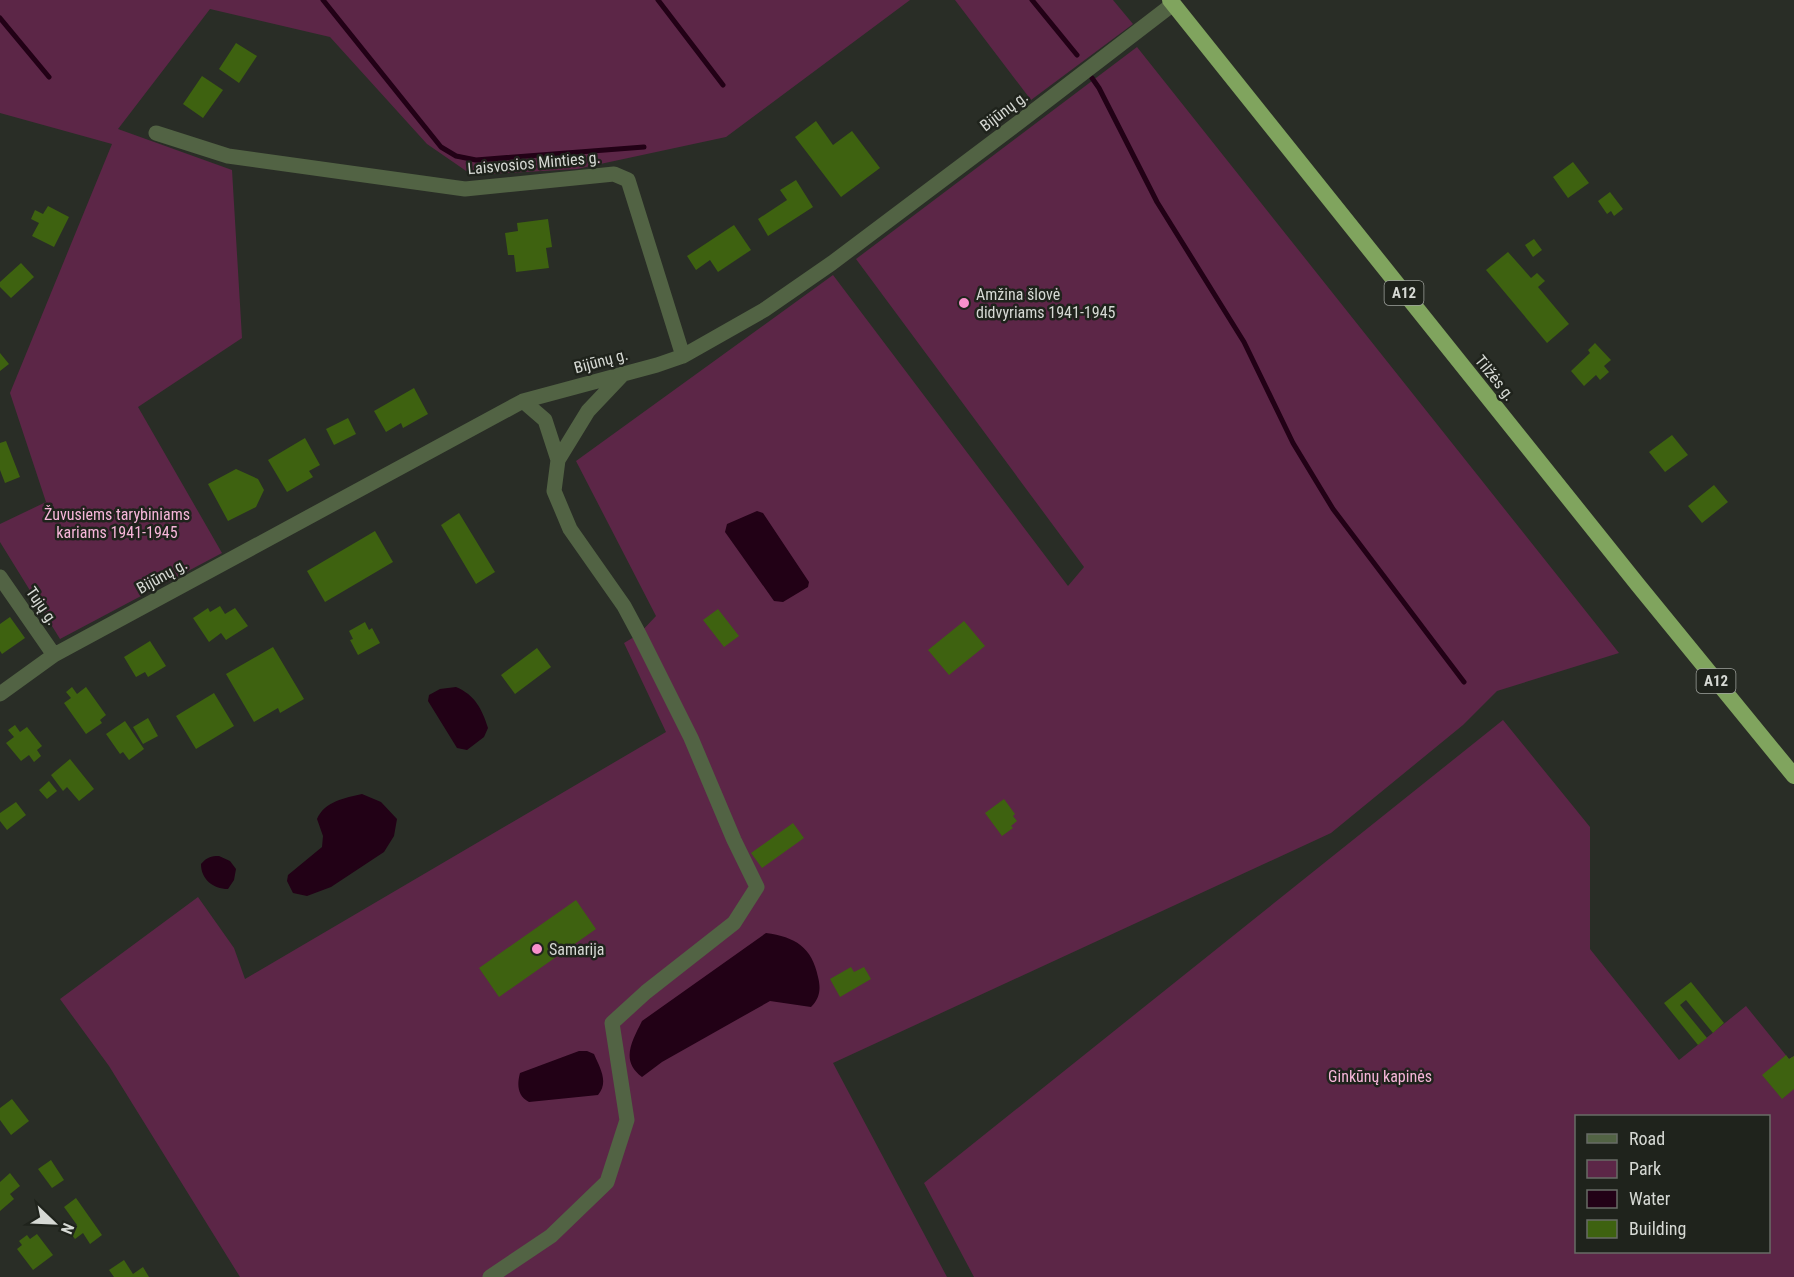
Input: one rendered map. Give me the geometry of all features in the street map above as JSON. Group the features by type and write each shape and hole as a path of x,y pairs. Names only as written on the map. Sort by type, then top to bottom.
{"highway":[{"name":"Tilžės g.","path":"1171,2 1794,776"}],"street":[{"name":"Bijūnų g.","path":"0,694 54,655 523,401 683,356 764,310 831,263 1171,2"},
{"name":"Laisvosios Minties g.","path":"156,133 228,156 465,189 614,174 628,180 683,356"},
{"path":"490,1277 551,1236 607,1182 627,1120 612,1023 646,992 734,923 757,886 734,840 692,738 639,634 624,606 570,529 554,490 558,460 588,411 624,373"},
{"path":"523,401 545,420 558,460"},
{"name":"Tujų g.","path":"0,577 54,655"}],"green space":[{"name":"Žuvusiems tarybiniams kariams 1941-1945","path":"0,0 910,0 726,137 577,169 472,175 427,144 330,37 210,9 118,129 232,170 242,338 138,407 222,553 60,639 0,542 0,524 46,502 10,393 112,144 0,113"},
{"path":"955,0 1113,0 1133,24 1031,100"},
{"path":"1137,47 1619,653 1497,691 1463,725 1331,833 833,1063 947,1277 240,1277 109,1066 60,999 198,897 234,948 245,979 666,732 624,643 639,634 656,616 576,461 833,275 1068,586 1084,567 856,259"},
{"name":"Ginkūnų kapinės","path":"1503,720 1590,827 1590,949 1679,1060 1746,1006 1789,1059 1794,1056 1794,1277 974,1277 924,1183"}],"water":[{"path":"757,511 763,513 809,582 808,587 783,602 774,601 725,532 727,524"},
{"path":"456,687 463,690 477,703 488,728 484,737 467,750 457,748 428,701 429,695 440,689"},
{"path":"362,794 381,802 397,819 394,836 384,852 331,887 307,896 293,893 287,881 288,875 322,847 323,836 317,819 321,813 336,801"},
{"path":"219,856 230,861 236,869 234,880 228,889 213,885 203,874 201,864 211,857"},
{"path":"766,933 786,937 807,951 815,967 819,985 818,997 814,1004 811,1007 770,1001 662,1062 642,1077 635,1071 631,1064 630,1050 642,1021"},
{"path":"579,1051 594,1054 599,1064 603,1085 598,1095 529,1102 522,1096 518,1085 520,1073"}],"building":[{"path":"236,43 257,56 239,83 219,69"},
{"path":"202,76 223,90 203,118 183,104"},
{"path":"816,121 833,145 852,131 880,168 841,197 795,137"},
{"path":"1573,162 1589,183 1568,198 1553,177"},
{"path":"796,180 813,207 768,236 758,219 787,200 780,190"},
{"path":"1610,192 1623,209 1614,216 1611,211 1607,214 1598,201"},
{"path":"48,206 69,217 54,247 32,236 39,223 31,219 35,210 43,214"},
{"path":"548,219 552,247 546,248 549,268 516,272 514,255 508,255 505,233 518,231 517,223"},
{"path":"734,225 751,250 718,272 710,260 696,270 687,256"},
{"path":"1534,239 1542,250 1533,257 1525,245"},
{"path":"1508,252 1531,278 1537,273 1545,281 1538,287 1569,324 1547,343 1486,270"},
{"path":"21,263 34,277 11,298 0,287 0,282"},
{"path":"1595,343 1611,360 1604,366 1609,372 1600,380 1596,375 1584,386 1571,371 1590,353 1588,350"},
{"path":"0,353 9,364 0,371"},
{"path":"414,388 428,414 403,428 401,423 386,432 374,411"},
{"path":"348,418 356,434 334,445 326,429"},
{"path":"1672,435 1688,455 1665,472 1649,452"},
{"path":"305,438 320,465 309,471 313,477 287,492 268,460"},
{"path":"6,441 20,477 5,483 0,470 0,443"},
{"path":"236,469 258,479 264,490 256,507 228,521 208,484"},
{"path":"1714,485 1728,502 1702,523 1688,506"},
{"path":"459,513 495,572 476,584 441,525"},
{"path":"375,531 393,562 325,602 307,571"},
{"path":"220,606 225,614 235,608 248,626 226,640 221,633 209,642 193,618 208,608 210,612"},
{"path":"718,609 739,636 724,647 703,620"},
{"path":"10,617 25,638 2,654 0,624"},
{"path":"964,621 985,646 949,675 928,650"},
{"path":"365,622 369,630 372,628 380,643 358,655 350,640 353,639 349,631"},
{"path":"150,641 166,666 148,677 145,672 136,677 124,657"},
{"path":"273,647 304,699 280,713 278,708 254,722 226,674"},
{"path":"537,648 551,667 515,694 501,675"},
{"path":"72,687 77,694 86,687 106,715 100,720 102,723 86,734 64,703 71,698 66,692"},
{"path":"214,693 234,726 196,749 176,716"},
{"path":"148,718 158,736 143,744 133,727"},
{"path":"125,721 144,749 129,760 123,752 120,754 106,734"},
{"path":"15,725 20,732 27,727 42,746 37,750 41,756 34,762 29,755 21,761 6,743 14,737 8,730"},
{"path":"70,759 94,789 79,801 67,787 63,791 51,775"},
{"path":"49,781 57,791 47,799 39,790"},
{"path":"1004,799 1015,814 1013,816 1017,821 1011,826 1013,828 1002,836 985,813"},
{"path":"16,802 26,815 7,830 0,821 0,813"},
{"path":"793,823 804,838 762,868 751,853"},
{"name":"Samarija","path":"576,900 596,929 499,997 479,968"},
{"path":"851,967 854,972 864,967 871,979 840,997 830,979"},
{"path":"1691,982 1724,1023 1713,1033 1686,1000 1680,1005 1707,1038 1698,1045 1664,1003"},
{"path":"1786,1055 1789,1059 1794,1056 1794,1089 1782,1099 1762,1075"},
{"path":"12,1099 29,1121 11,1135 0,1120 0,1108"},
{"path":"51,1160 64,1180 52,1188 38,1169"},
{"path":"10,1173 20,1186 10,1194 14,1199 0,1211 0,1182"},
{"path":"76,1198 102,1235 90,1244 83,1233 75,1239 69,1231 77,1225 64,1207"},
{"path":"37,1234 53,1255 33,1270 17,1249 22,1245 19,1241 27,1235 30,1239"},
{"path":"124,1260 133,1274 143,1267 149,1277 114,1277 109,1270"}],"waterway":[{"path":"323,0 441,147 456,156 476,160 644,147"},
{"path":"658,0 723,85"},
{"path":"1032,0 1077,55"},
{"path":"0,18 49,77"},
{"path":"1092,78 1157,202 1244,342 1293,443 1333,509 1464,682"}],"place":[{"name":"Amžina šlovė didvyriams 1941-1945","path":"964,303"},
{"name":"Samarija","path":"537,949"}]}
